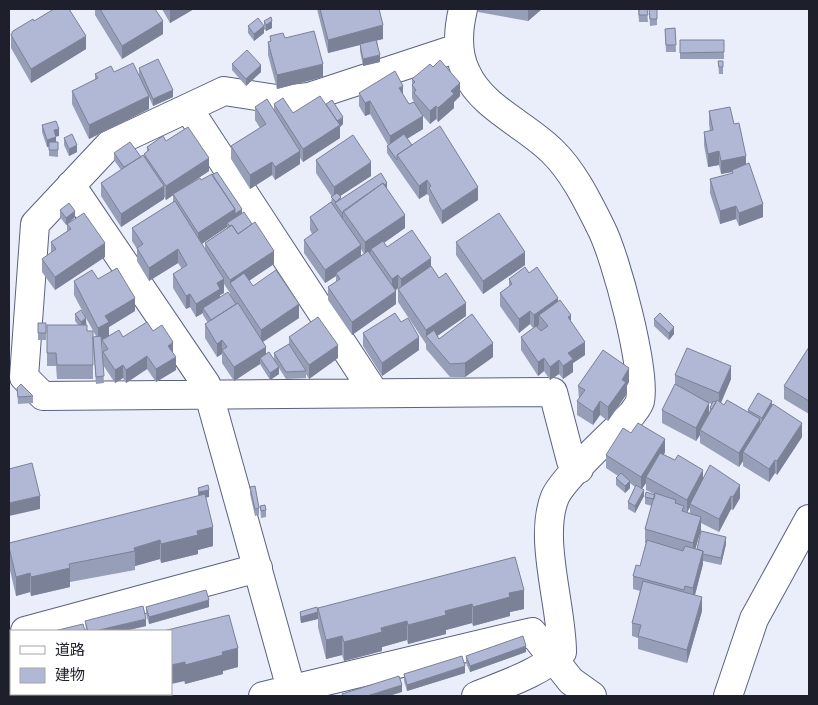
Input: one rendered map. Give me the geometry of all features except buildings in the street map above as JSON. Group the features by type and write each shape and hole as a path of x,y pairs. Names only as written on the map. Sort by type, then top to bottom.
{"street":[{"path":"463,9 458,48 466,72 479,92 552,151 569,172 601,228 612,254 640,370 640,402 632,414 556,496 549,517 549,540 562,628 562,652 553,660 476,696"},
{"path":"458,48 309,97 283,100 224,91 109,145 35,224 24,377 42,396 553,392 571,461 579,469"},
{"path":"188,108 370,386 368,393"},
{"path":"71,185 206,384 292,693"},
{"path":"728,696 754,619 809,519"},
{"path":"28,630 258,568"},
{"path":"263,696 292,693 532,632 571,681 592,696"}]}
